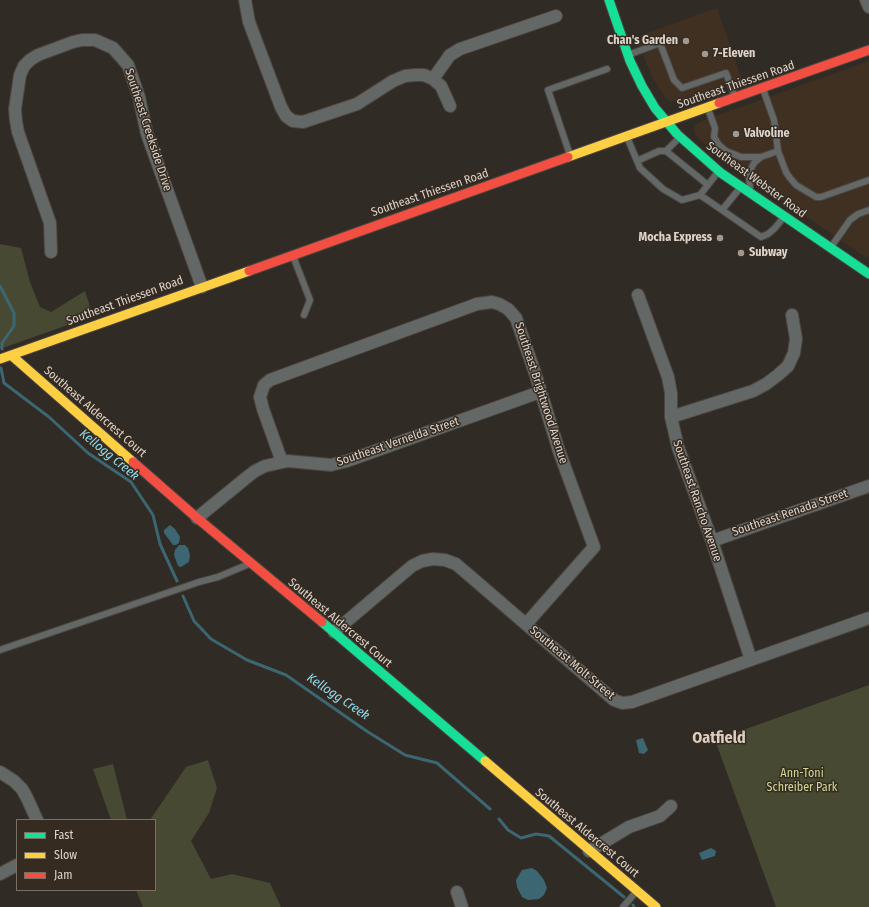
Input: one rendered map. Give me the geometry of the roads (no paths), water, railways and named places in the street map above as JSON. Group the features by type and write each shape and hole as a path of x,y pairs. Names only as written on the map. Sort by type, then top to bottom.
{"street":[{"path":"245,0 249,22 281,107 286,116 293,121 303,122 357,104 393,81 405,76 424,75 433,79 441,86 450,106"},
{"name":"Southeast Webster Road","path":"609,0 628,55 639,80 655,108 680,137 719,171 869,274"},
{"path":"866,0 869,7"},
{"path":"433,79 450,55 460,49 556,16"},
{"name":"Southeast Creekside Drive","path":"51,252 50,223 18,132 15,109 19,80 24,66 38,55 73,42 95,40 113,48 128,65 138,96 147,134 202,287"},
{"name":"Southeast Thiessen Road","path":"0,359 869,50"},
{"name":"Southeast Rancho Avenue","path":"638,295 668,377 671,393 672,417 678,447 712,541 750,660"},
{"name":"Southeast Brightwood Avenue","path":"282,462 260,397 264,384 270,380 477,304 487,302 499,304 508,309 516,318 560,451 594,547 526,624"},
{"path":"672,417 753,391 766,384 788,366 794,353 796,339 792,315"},
{"name":"Southeast Aldercrest Court","path":"11,355 197,518 334,632 656,907"},
{"name":"Southeast Vernelda Street","path":"197,518 255,471 265,466 282,462 331,465 347,461 540,392"},
{"name":"Southeast Renada Street","path":"712,541 869,486"},
{"name":"Southeast Molt Street","path":"334,632 412,566 422,561 433,559 445,560 456,564 614,700 622,703 632,702 869,618"},
{"path":"0,772 14,781 22,789 37,819"},
{"path":"589,851 629,827 660,816 671,806"},
{"path":"0,874 16,866"},
{"path":"457,892 462,907"}],"lane":[{"path":"628,55 660,43 674,80 682,88 726,73 735,98"},
{"path":"571,156 548,90 607,69"},
{"path":"763,88 774,120 778,151 790,178 796,185 816,197 821,197 869,180"},
{"path":"707,108 715,128 714,137 719,145 726,151 741,157 761,157 778,151"},
{"path":"627,137 640,168 664,189 682,200 700,195 719,171"},
{"path":"666,151 680,137"},
{"path":"637,161 659,151 666,151 708,185"},
{"path":"753,195 749,185 750,169 761,157"},
{"path":"722,210 740,186"},
{"path":"700,195 761,237 768,234 775,228 784,216"},
{"path":"830,248 850,220 858,214 869,210"},
{"path":"292,255 310,300 304,315"},
{"path":"0,650 199,582 218,577 251,563"},
{"path":"623,907 637,891"}],"water":[{"path":"170,525 175,529 180,537 179,543 176,545 173,545 164,533 164,530"},
{"path":"179,545 185,545 188,548 190,555 189,562 181,567 178,566 174,555 175,550"},
{"path":"643,738 648,750 644,754 639,753 636,740"},
{"path":"711,848 716,851 715,856 702,860 699,853"},
{"path":"532,868 537,871 544,880 547,888 544,895 539,899 528,900 522,897 517,887 516,880 522,870"}],"waterway":[{"name":"Kellogg Creek","path":"0,286 14,313 14,326 2,343 2,349"},
{"name":"Kellogg Creek","path":"1,368 4,383 49,417 88,453 131,482 153,515 160,544 177,581"},
{"name":"Kellogg Creek","path":"183,596 194,621 211,639 247,660 286,675 368,732 405,755 437,763 490,809"},
{"name":"Kellogg Creek","path":"499,819 508,830 521,838 536,834 549,836 624,897"}],"place":[{"name":"Chan's Garden","path":"686,41"},
{"name":"7-Eleven","path":"705,54"},
{"name":"Valvoline","path":"736,134"},
{"name":"Mocha Express","path":"720,238"},
{"name":"Subway","path":"741,253"}],"district":[{"name":"Oatfield","path":"719,739"}],"park label":[{"name":"Ann-Toni Schreiber Park","path":"802,781"}]}
